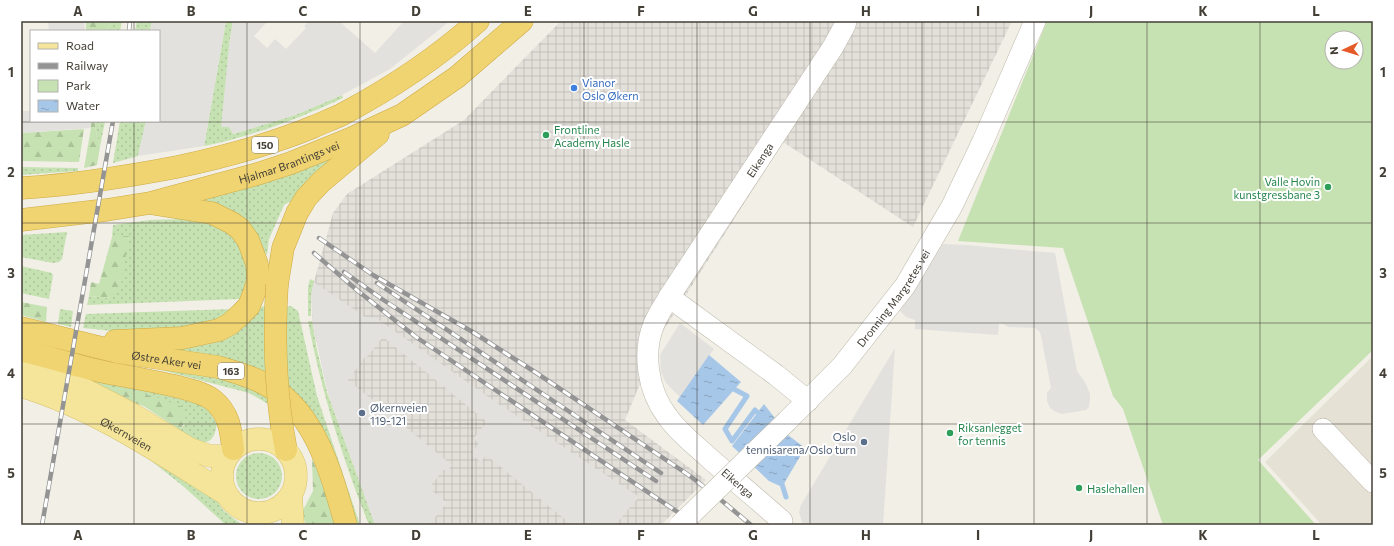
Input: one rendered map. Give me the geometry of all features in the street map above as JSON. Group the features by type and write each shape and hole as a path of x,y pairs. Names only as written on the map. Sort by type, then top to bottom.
{"highway":[{"name":"Hjalmar Brantings vei","path":"21,188 100,181 141,174 213,160 283,139 340,115 388,88 440,53 478,21"},
{"name":"Hjalmar Brantings vei","path":"21,220 150,203 226,183 291,163 350,139 402,115 457,77 522,21"},
{"path":"71,340 121,341 182,338 218,330 230,324 249,306 254,294 268,282 297,213 306,198 321,182 402,115"},
{"path":"150,203 212,213 232,223 240,229 248,240 257,264 268,282 275,318 275,358 278,399 286,450"},
{"name":"Østre Aker vei","path":"21,328 118,352 218,367 262,382 277,392 298,411 307,423 319,445 335,485 346,525"},
{"path":"21,350 102,372 152,380 193,390 205,395 212,399 221,408 227,418 230,427 230,453"}],"main road":[{"name":"Økernveien","path":"21,367 82,388 132,414 190,449 210,456 230,453"},
{"name":"Økernveien","path":"21,386 45,393 102,418 226,494"},
{"path":"254,439 266,439 277,443 286,450 294,460 297,473 296,485 291,497 284,505 275,510 255,514 250,518 234,504 226,494 222,479 223,467 230,453 242,442 254,439"},
{"path":"291,497 293,525"}],"street":[{"name":"Eikenga","path":"782,521 683,434 667,416 657,399 650,378 648,352 654,325 669,297 833,47 846,21"},
{"name":"Dronning Margretes vei","path":"680,525 842,366 900,292 930,246 952,206 1035,21"},
{"path":"669,297 776,375 808,401"},
{"path":"1323,430 1373,482"}],"shaded area":[{"path":"48,21 84,21 85,30 49,30"},
{"path":"152,21 226,21 204,146 138,156 146,122 160,122 160,30 150,30"},
{"path":"233,21 268,21 254,36 267,48 275,39 286,49 306,28 304,26 309,21 339,21 375,53 404,21 450,21 390,69 342,95 295,115 233,134 229,127 221,127 229,45"},
{"path":"561,21 1012,21 913,227 783,142 660,336 625,420 706,480 661,525 375,525 328,393 312,321 312,289 333,213 347,194 464,120"},
{"path":"21,111 30,111 30,122 90,122 91,128 21,133"},
{"path":"943,244 1055,253 1077,371 1085,382 1090,394 1089,407 1086,410 1062,414 1050,408 1047,401 1047,393 1051,388 1040,332 1035,328 1008,327 999,323 998,335 915,329 915,320 906,317 900,311"},
{"name":"Økernveien 119-121","path":"314,282 365,317 376,318 497,403 639,497 615,525 572,525 486,455 481,462 471,454 479,443 473,439 487,422 383,337 366,358 365,357 348,380 452,465 448,470 443,470 429,488 447,503 429,525 375,525 328,393 313,324 311,297"},
{"path":"680,323 714,349 680,397 666,383 661,372 660,355"},
{"name":"Oslo tennisarena/Oslo turn","path":"895,348 883,525 803,525 799,512 801,505"},
{"path":"1373,356 1373,525 1322,525 1265,462"}],"green space":[{"path":"86,21 110,21 108,30 86,30"},
{"path":"110,21 122,21 120,30 108,30"},
{"path":"137,21 152,21 150,30 135,30"},
{"path":"226,21 233,21 229,45 229,126 233,134 295,115 342,95 343,98 275,126 204,146"},
{"path":"1047,21 1373,21 1373,350 1258,460 1316,525 1163,525 1123,409 1113,396 1063,248 958,241"},
{"path":"90,122 96,122 95,128 100,147 97,165 84,168 91,128"},
{"path":"96,122 105,122 100,147 95,128"},
{"path":"120,122 146,122 138,156 113,163"},
{"path":"84,129 79,162 21,161 21,133"},
{"path":"346,152 298,197 284,205 269,239 267,255 260,246 194,201 269,182"},
{"path":"21,167 78,168 78,171 21,175"},
{"path":"150,220 200,220 217,225 232,235 242,249 247,266 246,279 240,299 87,305 89,296 111,298 129,237 112,237 113,225"},
{"path":"67,232 62,259 59,262 53,263 21,257 21,235"},
{"path":"129,236 120,291 111,298 89,296 91,282 99,284 112,237"},
{"path":"21,266 52,273 53,276 49,299 21,293"},
{"path":"310,279 314,281 311,297 311,316 308,316 308,287"},
{"path":"21,302 47,307 46,322 21,315"},
{"path":"267,306 266,375 153,347 200,346 220,341 240,330 259,307"},
{"path":"291,306 298,311 317,396 360,525 353,525 285,387 284,307"},
{"path":"60,309 73,311 71,327 58,324"},
{"path":"233,309 226,315 203,326 123,332 83,328 86,314"},
{"path":"308,321 312,321 327,392 375,525 369,525 350,476 326,399"},
{"path":"154,368 214,373 268,393 270,405 249,393"},
{"path":"76,372 199,404 209,411 217,424 215,434 205,443 195,445 180,430 185,424 75,376"},
{"path":"75,376 159,398 185,408 186,417 180,430 142,405 124,402"},
{"path":"110,434 214,496 223,510 242,525 226,525 183,486 150,460"},
{"path":"259,453 272,457 278,463 282,476 278,489 272,495 259,499 246,495 240,489 236,476 240,463 246,457"},
{"path":"312,459 329,497 329,507 335,525 306,525 302,512 313,491"}],"water":[{"path":"709,355 741,382 703,425 677,401"},
{"path":"764,404 788,435 805,448 782,487 769,481 732,446"}],"waterway":[{"path":"730,387 747,396 725,429 732,441 755,410 761,416"},
{"path":"781,481 786,497"}],"railway":[{"path":"129,30 130,21"},
{"path":"42,525 113,122"},
{"path":"319,238 373,275 471,331 535,372 690,476 751,525"},
{"path":"314,253 358,291 416,337 697,525"},
{"path":"344,272 382,299 656,481"},
{"path":"377,283 661,473"}],"place":[{"name":"Vianor Oslo Økern","path":"574,88"},
{"name":"Frontline Academy Hasle","path":"546,135"},
{"name":"Valle Hovin kunstgressbane 3","path":"1328,187"},
{"name":"Økernveien 119-121","path":"362,413"},
{"name":"Riksanlegget for tennis","path":"950,433"},
{"name":"Oslo tennisarena/Oslo turn","path":"864,442"},
{"name":"Haslehallen","path":"1079,488"}]}
